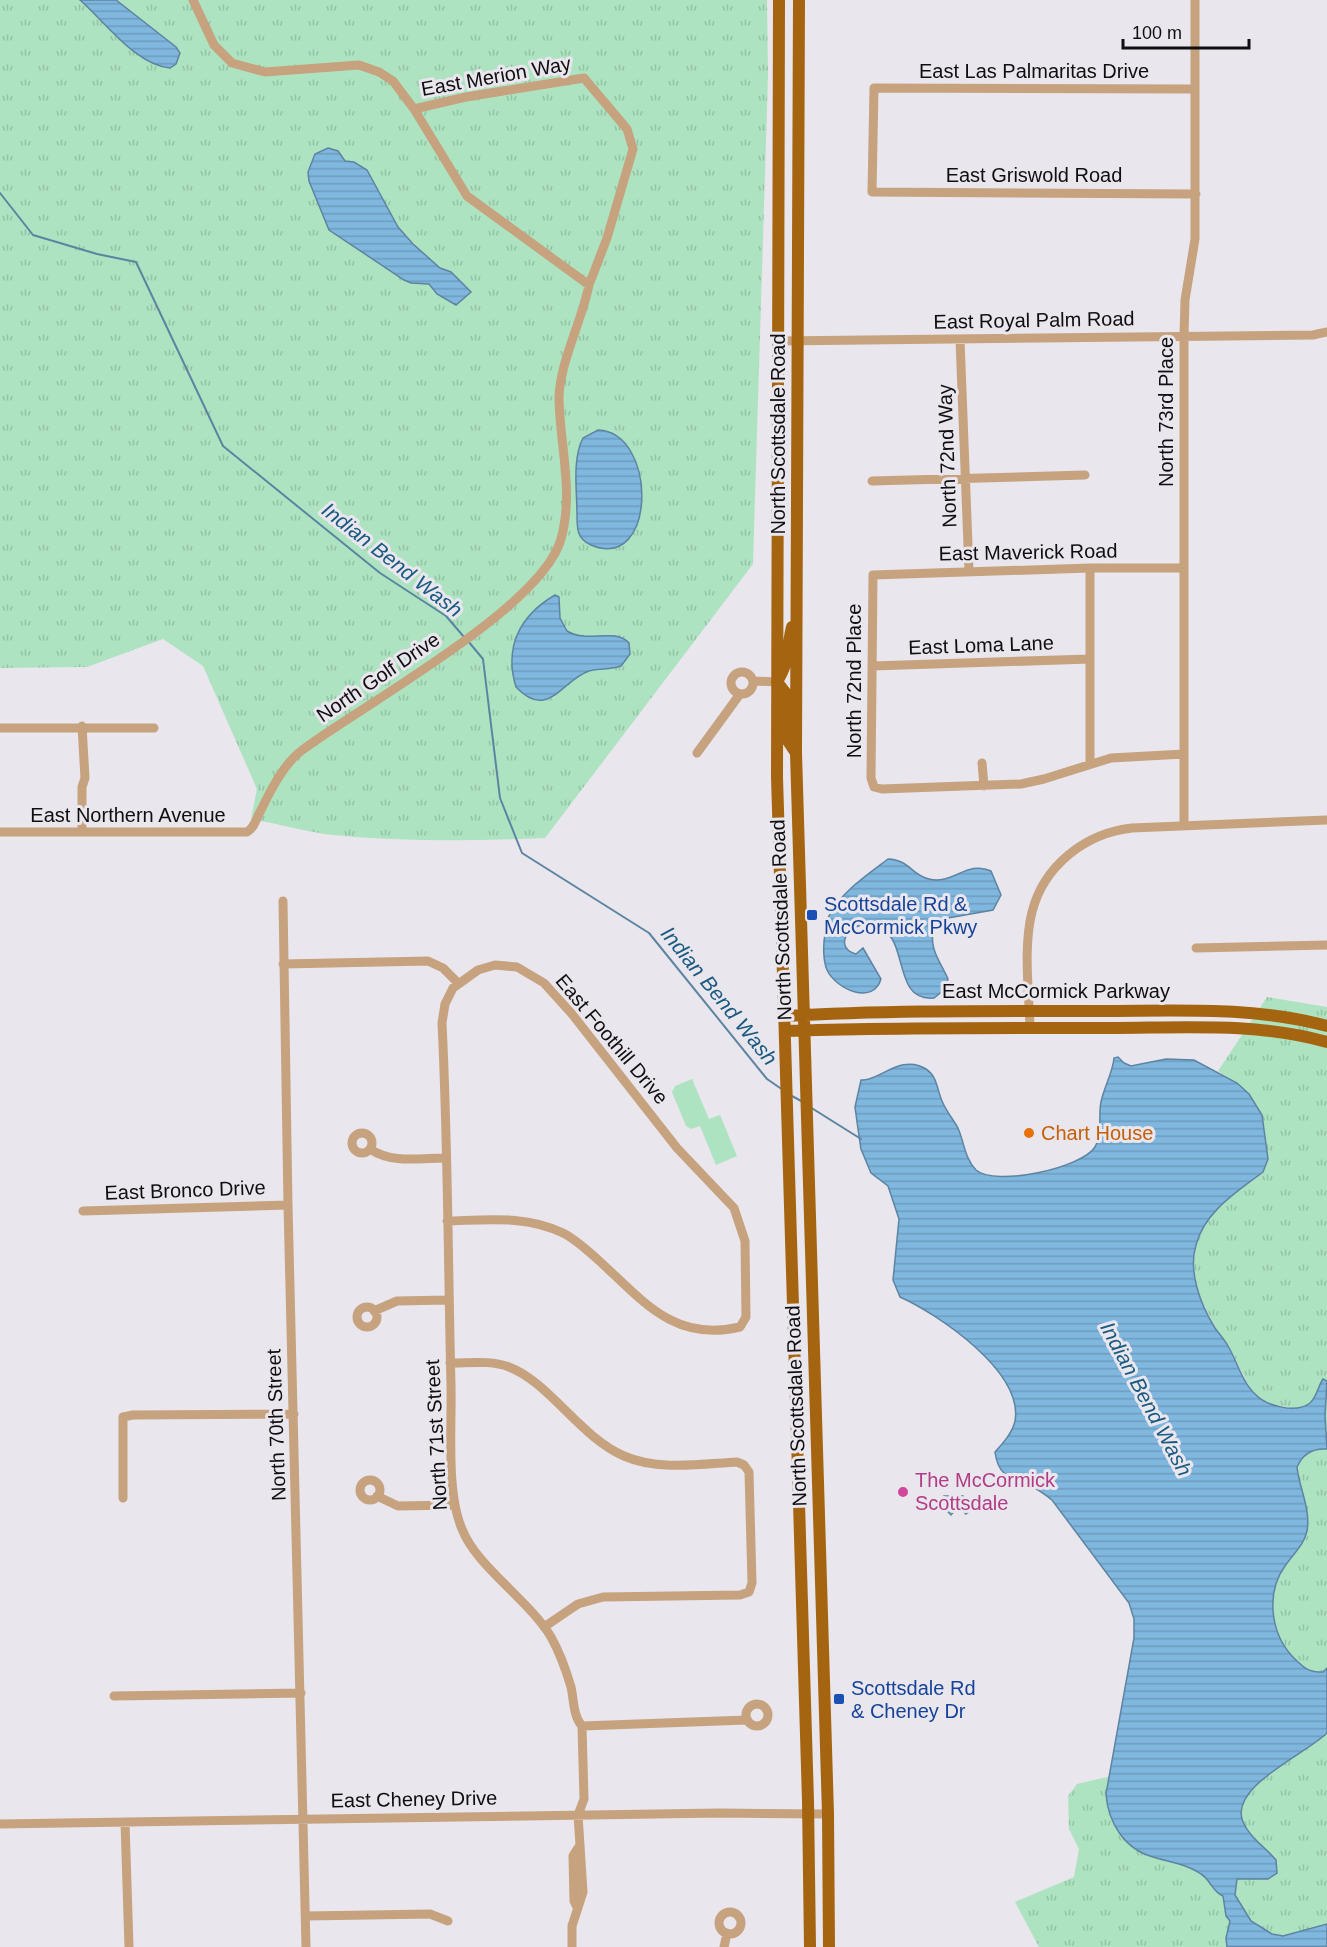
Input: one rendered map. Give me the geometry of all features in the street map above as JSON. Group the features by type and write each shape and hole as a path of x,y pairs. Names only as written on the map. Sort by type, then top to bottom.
{"main road":[{"name":"North Scottsdale Road","path":"779,0 777,682 784,1034 808,1813 810,1947"},
{"name":"North Scottsdale Road","path":"799,0 796,753 828,1814 829,1947"},
{"path":"796,753 788,741 787,695 777,682 787,666 788,645 797,608"},
{"name":"East McCormick Parkway","path":"784,1016 1029,1011 1260,1012 1327,1026"},
{"name":"East McCormick Parkway","path":"784,1034 804,1030 1030,1028 1260,1030 1326,1039"}],"street":[{"path":"193,0 214,45 232,63 264,72 359,65 379,72 393,81 414,109 466,196 589,285"},
{"name":"North 73rd Place","path":"1184,825 1184,336 1185,300 1195,239 1195,0"},
{"name":"East Merion Way","path":"414,109 476,95 584,78"},
{"name":"North Golf Drive","path":"254,826 277,781 299,752 447,653 535,582 551,562 561,538 567,477 559,398 564,370 633,149 627,129 584,78"},
{"name":"East Las Palmaritas Drive","path":"872,192 874,88 1194,89"},
{"name":"East Griswold Road","path":"872,192 1196,194"},
{"name":"East Royal Palm Road","path":"778,341 1313,335 1327,332"},
{"name":"North 72nd Way","path":"960,340 969,571"},
{"path":"872,481 1085,475"},
{"path":"1090,568 1090,763"},
{"name":"East Maverick Road","path":"873,575 1090,568 1184,568"},
{"name":"North 72nd Place","path":"873,575 871,778 874,787 984,786"},
{"name":"East Loma Lane","path":"872,666 1090,659"},
{"path":"740,694 732,687 733,676 739,672 747,672 754,681 777,682"},
{"path":"697,753 740,694 751,691 754,681"},
{"path":"0,728 82,726 154,728"},
{"path":"82,726 82,760 79,778 82,787 82,832"},
{"path":"982,763 984,786 1032,783 1090,763 1131,756 1184,754"},
{"path":"1030,1028 1028,957 1032,912 1037,896 1053,871 1076,848 1104,834 1124,829 1327,820"},
{"name":"East Northern Avenue","path":"0,832 239,833 247,832 254,826"},
{"name":"North 70th Street","path":"283,901 306,1947"},
{"path":"1196,948 1327,945"},
{"path":"283,964 428,962 443,968 458,982"},
{"name":"East Foothill Drive","path":"447,1221 516,1219 542,1224 567,1234 579,1243 667,1320 698,1329 734,1328 743,1323 747,1310 745,1258 740,1219 730,1201 677,1148 572,1014 544,983 525,970 505,965 478,970 458,982"},
{"name":"North 71st Street","path":"458,982 449,994 443,1014 455,1505 468,1543 544,1627 561,1658 571,1689 577,1721 582,1726 584,1799 578,1815 578,1848 573,1856 578,1870 574,1901 577,1907 572,1926 572,1947"},
{"path":"370,1149 386,1158 446,1158"},
{"name":"East Bronco Drive","path":"83,1211 288,1205"},
{"path":"374,1311 397,1301 449,1300"},
{"path":"450,1363 484,1362 510,1367 533,1382 595,1439 626,1457 660,1464 737,1462 744,1465 749,1472 752,1583 749,1592 740,1595 603,1597 578,1604 544,1627"},
{"path":"123,1498 123,1417 133,1415 294,1414"},
{"path":"377,1497 398,1506 455,1505"},
{"path":"114,1696 301,1693"},
{"path":"582,1726 747,1720"},
{"name":"East Cheney Drive","path":"0,1824 578,1815 828,1814"},
{"path":"125,1822 129,1947"},
{"path":"306,1916 430,1914 448,1921"},
{"path":"724,1947 726,1933"}],"green space":[{"path":"0,0 767,0 768,75 753,564 545,838 386,839 333,835 251,819 257,789 203,666 163,639 87,667 0,668"},
{"path":"1267,997 1327,1007 1327,1947 1039,1947 1015,1902 1074,1877 1079,1849 1069,1829 1068,1796 1077,1784 1215,1752 1263,1401 1251,1388 1212,1321 1197,1285 1194,1267 1201,1232 1212,1215 1228,1198 1261,1174 1266,1165 1265,1134 1258,1112 1247,1094 1218,1071"},
{"path":"692,1079 709,1119 720,1115 737,1156 716,1165 700,1126 691,1129 686,1126 672,1092 675,1086"}],"water":[{"path":"80,0 116,0 176,47 180,53 176,64 170,68 157,65 133,51"},
{"path":"328,148 338,151 345,161 354,162 367,170 398,227 413,244 440,268 451,272 471,292 456,305 437,294 429,284 411,283 404,280 329,230 309,181 308,172 315,154"},
{"path":"598,430 618,437 632,453 640,475 642,499 638,521 628,539 613,548 586,543 580,537 578,529 577,456 583,438"},
{"path":"555,595 559,597 560,618 567,631 583,636 623,638 629,643 630,654 621,666 589,671 554,695 537,700 527,696 516,687 512,659 514,646 524,623 532,613"},
{"path":"888,859 901,862 923,877 938,880 967,870 982,868 991,871 1001,895 993,910 948,918 934,927 934,948 948,979 945,989 934,998 921,997 913,991 907,982 891,937 883,929 873,925 856,927 845,938 845,944 848,950 856,954 863,948 881,979 877,987 870,992 854,992 838,983 827,970 824,943 829,916 847,892"},
{"path":"1118,1057 1131,1066 1166,1059 1194,1060 1237,1083 1249,1094 1262,1115 1268,1159 1263,1172 1223,1203 1200,1233 1193,1266 1197,1287 1215,1328 1228,1346 1250,1389 1260,1398 1281,1407 1297,1408 1310,1403 1323,1379 1327,1381 1325,1416 1327,1449 1309,1452 1297,1467 1306,1507 1307,1531 1301,1545 1279,1576 1273,1600 1273,1612 1279,1635 1292,1656 1309,1670 1323,1672 1327,1668 1327,1733 1272,1772 1247,1796 1241,1809 1243,1822 1254,1838 1276,1860 1277,1873 1268,1879 1237,1879 1235,1895 1251,1921 1272,1934 1283,1936 1327,1924 1327,1947 1227,1947 1226,1938 1230,1921 1226,1916 1223,1896 1216,1892 1196,1871 1143,1853 1134,1848 1119,1833 1110,1815 1106,1794 1134,1638 1134,1619 1129,1603 1052,1500 1033,1487 1004,1474 998,1465 995,1452 1010,1433 1015,1421 1014,1402 1006,1383 993,1365 975,1347 935,1317 900,1297 893,1280 899,1219 888,1186 871,1173 861,1149 855,1107 861,1080 908,1064 926,1069 935,1079 944,1105 958,1128 967,1156 976,1170 986,1175 1019,1176 1074,1162 1087,1155 1095,1147 1100,1131 1102,1096 1114,1058"},
{"path":"944,1496 963,1496 974,1506 966,1514 958,1507 951,1515 945,1509"}],"waterway":[{"name":"Indian Bend Wash","path":"0,193 33,235 97,254 136,262 223,446 380,573 446,616 464,637"},
{"name":"Indian Bend Wash","path":"468,641 483,659 500,798 522,853 649,933 767,1079 783,1090"},
{"name":"Indian Bend Wash","path":"792,1096 803,1102"},
{"name":"Indian Bend Wash","path":"810,1107 861,1139"}],"place":[{"name":"Scottsdale Rd & McCormick Pkwy","path":"812,915"},
{"name":"Chart House","path":"1029,1133"},
{"name":"The McCormick Scottsdale","path":"903,1492"},
{"name":"Scottsdale Rd & Cheney Dr","path":"839,1699"}]}
